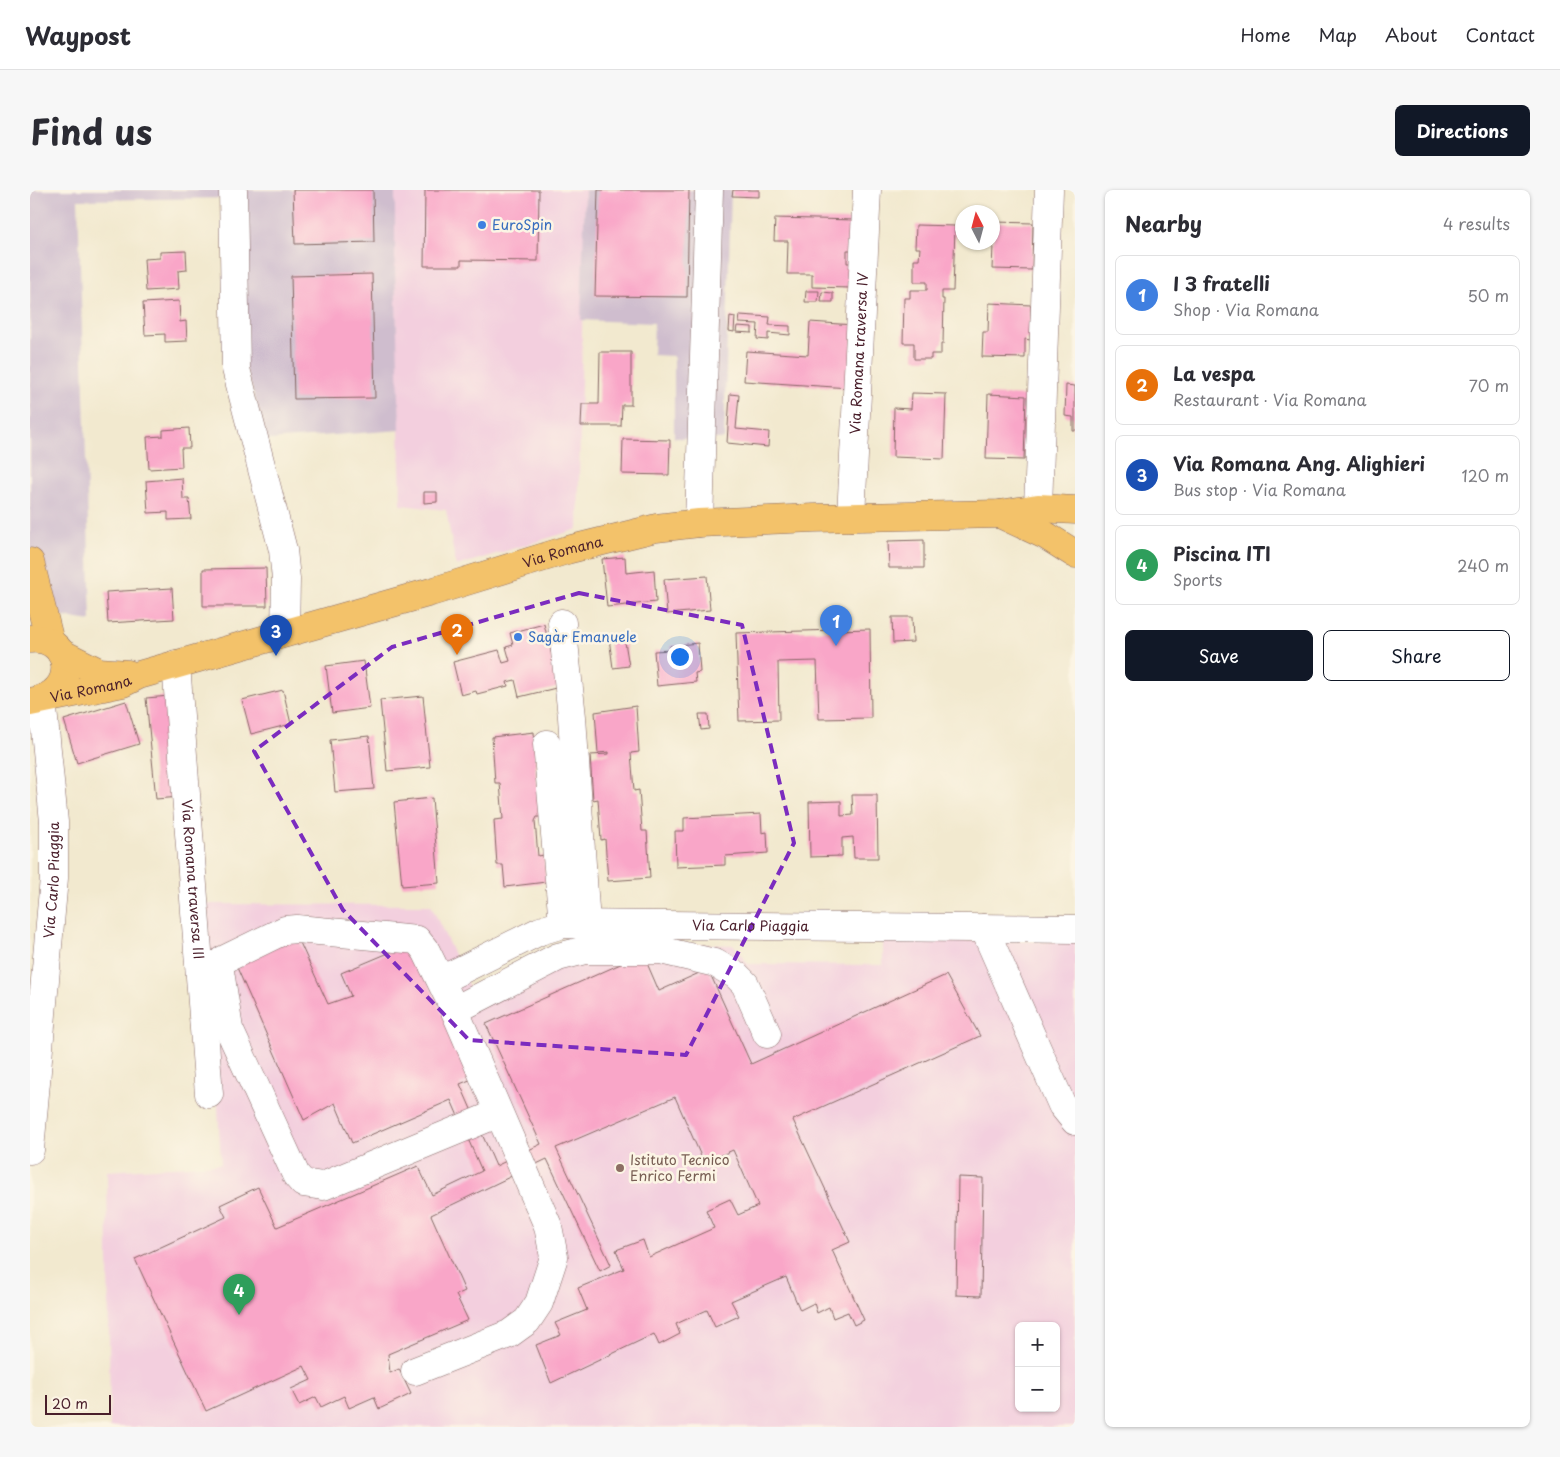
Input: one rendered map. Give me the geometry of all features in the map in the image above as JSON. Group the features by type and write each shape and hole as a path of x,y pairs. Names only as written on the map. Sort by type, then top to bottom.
{"main road":[{"name":"Via Romana","path":"34,700 110,686 176,664 605,539 656,528 699,523 851,516 1000,514 1038,508 1075,510"},
{"name":"Via Romana","path":"1000,514 1045,535 1075,554"},
{"path":"30,562 47,645"},
{"name":"Via Romana","path":"47,645 99,672 139,675"},
{"name":"Via Romana","path":"34,700 56,691 63,681 66,667 47,645"}],"street":[{"path":"233,190 236,369 284,550 286,579 285,633"},
{"path":"699,523 709,190"},
{"name":"Via Romana traversa IV","path":"851,516 866,190"},
{"path":"1038,508 1049,190"},
{"path":"562,623 572,717 575,924"},
{"name":"Via Romana traversa III","path":"176,664 209,1094"},
{"name":"Via Carlo Piaggia","path":"30,1150 54,878 54,822 34,700"},
{"path":"547,744 575,924"},
{"name":"Via Carlo Piaggia","path":"441,980 540,931 575,924 1075,929"},
{"path":"984,928 1062,1104 1075,1121"},
{"path":"415,1371 509,1334 527,1321 539,1303 554,1257 548,1226 499,1113 441,980 426,951 417,940 297,929 285,930 223,960 219,965 229,1029 296,1174 303,1183 323,1186 499,1113"},
{"path":"454,1010 558,957 585,950 660,950 715,963 736,975 745,984 767,1034"}],"highlighted area":[{"path":"579,593 742,625 794,843 686,1055 469,1040 343,910 254,751 392,647"}],"shaded area":[{"path":"30,190 395,190 395,271 400,430 268,440 245,366 237,198 78,200 91,621 52,615 30,620"},
{"path":"395,190 585,190 578,529 456,566 446,510 401,505 395,271"},
{"path":"585,190 731,190 724,439 674,438 674,356 653,355 654,323 581,320"},
{"name":"Istituto Tecnico Enrico Fermi","path":"207,904 431,905 469,987 565,942 734,945 748,964 883,965 883,940 1075,942 1075,1427 110,1427 107,1171 221,1164"}],"building":[{"path":"293,190 373,190 374,242 295,244"},
{"name":"EuroSpin","path":"425,190 539,190 538,261 461,260 461,266 424,266"},
{"path":"598,190 689,190 687,297 595,296"},
{"path":"733,190 759,190 759,197 732,196"},
{"path":"775,218 855,220 854,250 847,250 847,263 852,263 851,288 812,287 812,274 787,274 788,241 774,241"},
{"path":"1000,222 1033,223 1032,270 992,269 993,250 1000,250"},
{"path":"916,225 955,226 953,291 942,291 942,299 944,299 943,344 941,344 941,354 931,354 931,359 914,359 914,343 903,343 904,298 910,298 910,290 927,290 927,282 914,282 914,259 919,259 920,248 915,248"},
{"path":"186,251 187,270 178,271 179,289 146,291 144,259 160,258 160,252"},
{"path":"372,274 375,398 294,399 291,276"},
{"path":"806,291 819,291 818,302 805,302"},
{"path":"822,292 833,293 833,302 821,302"},
{"path":"179,301 180,322 186,321 187,341 165,342 165,334 145,335 143,303"},
{"path":"989,303 1031,305 1030,340 1025,339 1025,358 982,357 983,332 988,332"},
{"path":"740,315 770,317 769,325 790,326 790,335 768,333 768,340 757,339 758,324 739,323"},
{"path":"730,316 735,317 734,332 729,331"},
{"path":"810,322 854,325 849,388 744,381 746,351 808,355"},
{"path":"737,326 752,327 752,333 736,332"},
{"path":"600,352 631,352 631,405 622,405 621,426 581,426 582,404 599,404"},
{"path":"1066,385 1075,386 1075,431 1073,431 1073,417 1065,416"},
{"path":"912,393 946,394 944,459 893,457 894,408 911,409"},
{"path":"730,394 739,395 736,429 769,432 768,447 727,443"},
{"path":"988,394 1026,396 1024,460 986,459"},
{"path":"189,428 190,448 181,448 182,467 149,469 147,437 163,436 163,430"},
{"path":"623,439 670,440 669,475 622,474"},
{"path":"182,478 183,499 189,499 191,519 168,520 168,512 148,513 146,481"},
{"path":"424,492 437,492 437,502 424,503"},
{"path":"924,540 924,568 889,568 888,541"},
{"path":"625,557 626,573 654,570 656,602 607,607 602,559"},
{"path":"266,568 267,606 203,606 203,569"},
{"path":"707,576 710,610 667,614 664,579"},
{"path":"172,588 174,619 108,623 106,592"},
{"path":"892,617 912,617 913,642 893,643"},
{"path":"544,624 560,687 519,697 515,680 507,682 508,686 477,694 476,691 461,695 453,662 499,650 503,663 510,661 506,647 513,645 510,633"},
{"path":"870,629 871,718 819,719 817,661 778,662 779,720 739,721 736,633"},
{"path":"624,636 629,666 613,668 609,638"},
{"path":"698,643 700,672 695,673 696,682 657,686 654,651 671,650 670,646"},
{"path":"364,661 370,708 332,713 326,666"},
{"path":"283,690 291,724 251,734 242,700"},
{"path":"170,696 180,797 156,799 146,698"},
{"path":"423,696 430,767 387,771 380,700"},
{"path":"126,701 139,744 77,763 64,720"},
{"path":"636,706 639,752 631,753 634,791 639,790 642,831 647,831 650,878 608,881 605,839 601,840 598,799 593,800 590,755 609,754 609,752 598,753 595,712"},
{"path":"699,714 708,714 709,729 701,730"},
{"path":"534,732 536,774 543,817 537,817 535,821 538,856 544,855 546,882 505,887 503,865 497,865 494,820 503,819 500,783 495,783 492,737"},
{"path":"369,736 374,789 335,792 330,740"},
{"path":"852,795 877,795 878,858 854,858 853,837 842,838 842,856 810,857 809,802 841,801 841,816 853,815"},
{"path":"432,798 439,883 402,886 394,802"},
{"path":"761,814 762,833 767,832 768,853 725,856 725,865 676,867 675,831 684,831 684,818"},
{"path":"297,936 328,1004 351,996 341,973 410,944 472,1079 460,1084 496,1166 541,1144 486,1024 643,954 659,991 708,969 751,1064 946,975 980,1036 793,1120 850,1242 832,1250 864,1320 854,1325 848,1312 833,1318 829,1307 817,1313 814,1303 800,1310 786,1277 731,1301 739,1316 715,1327 707,1310 676,1324 680,1334 659,1345 654,1334 551,1383 536,1345 561,1335 555,1323 587,1310 578,1288 624,1269 616,1250 643,1240 649,1257 714,1228 706,1210 730,1199 738,1215 758,1206 733,1150 704,1163 675,1097 556,1148 611,1265 600,1271 547,1159 431,1215 465,1291 456,1295 468,1320 388,1354 390,1373 399,1369 411,1394 379,1409 374,1397 349,1408 344,1396 321,1407 316,1397 299,1405 291,1389 311,1380 304,1366 206,1411 135,1259 226,1217 220,1205 258,1187 277,1227 418,1166 432,1195 482,1171 451,1100 352,1143 335,1103 304,1120 235,963"},
{"path":"958,1177 983,1178 981,1296 956,1295"}],"place":[{"name":"EuroSpin","path":"482,225"},
{"name":"Sagàr Emanuele","path":"518,637"},
{"name":"I 3 fratelli","path":"836,646"},
{"name":"La vespa","path":"457,655"},
{"name":"Via Romana Ang. Alighieri","path":"276,656"},
{"name":"Istituto Tecnico Enrico Fermi","path":"620,1168"},
{"name":"Piscina ITI","path":"239,1315"}]}
